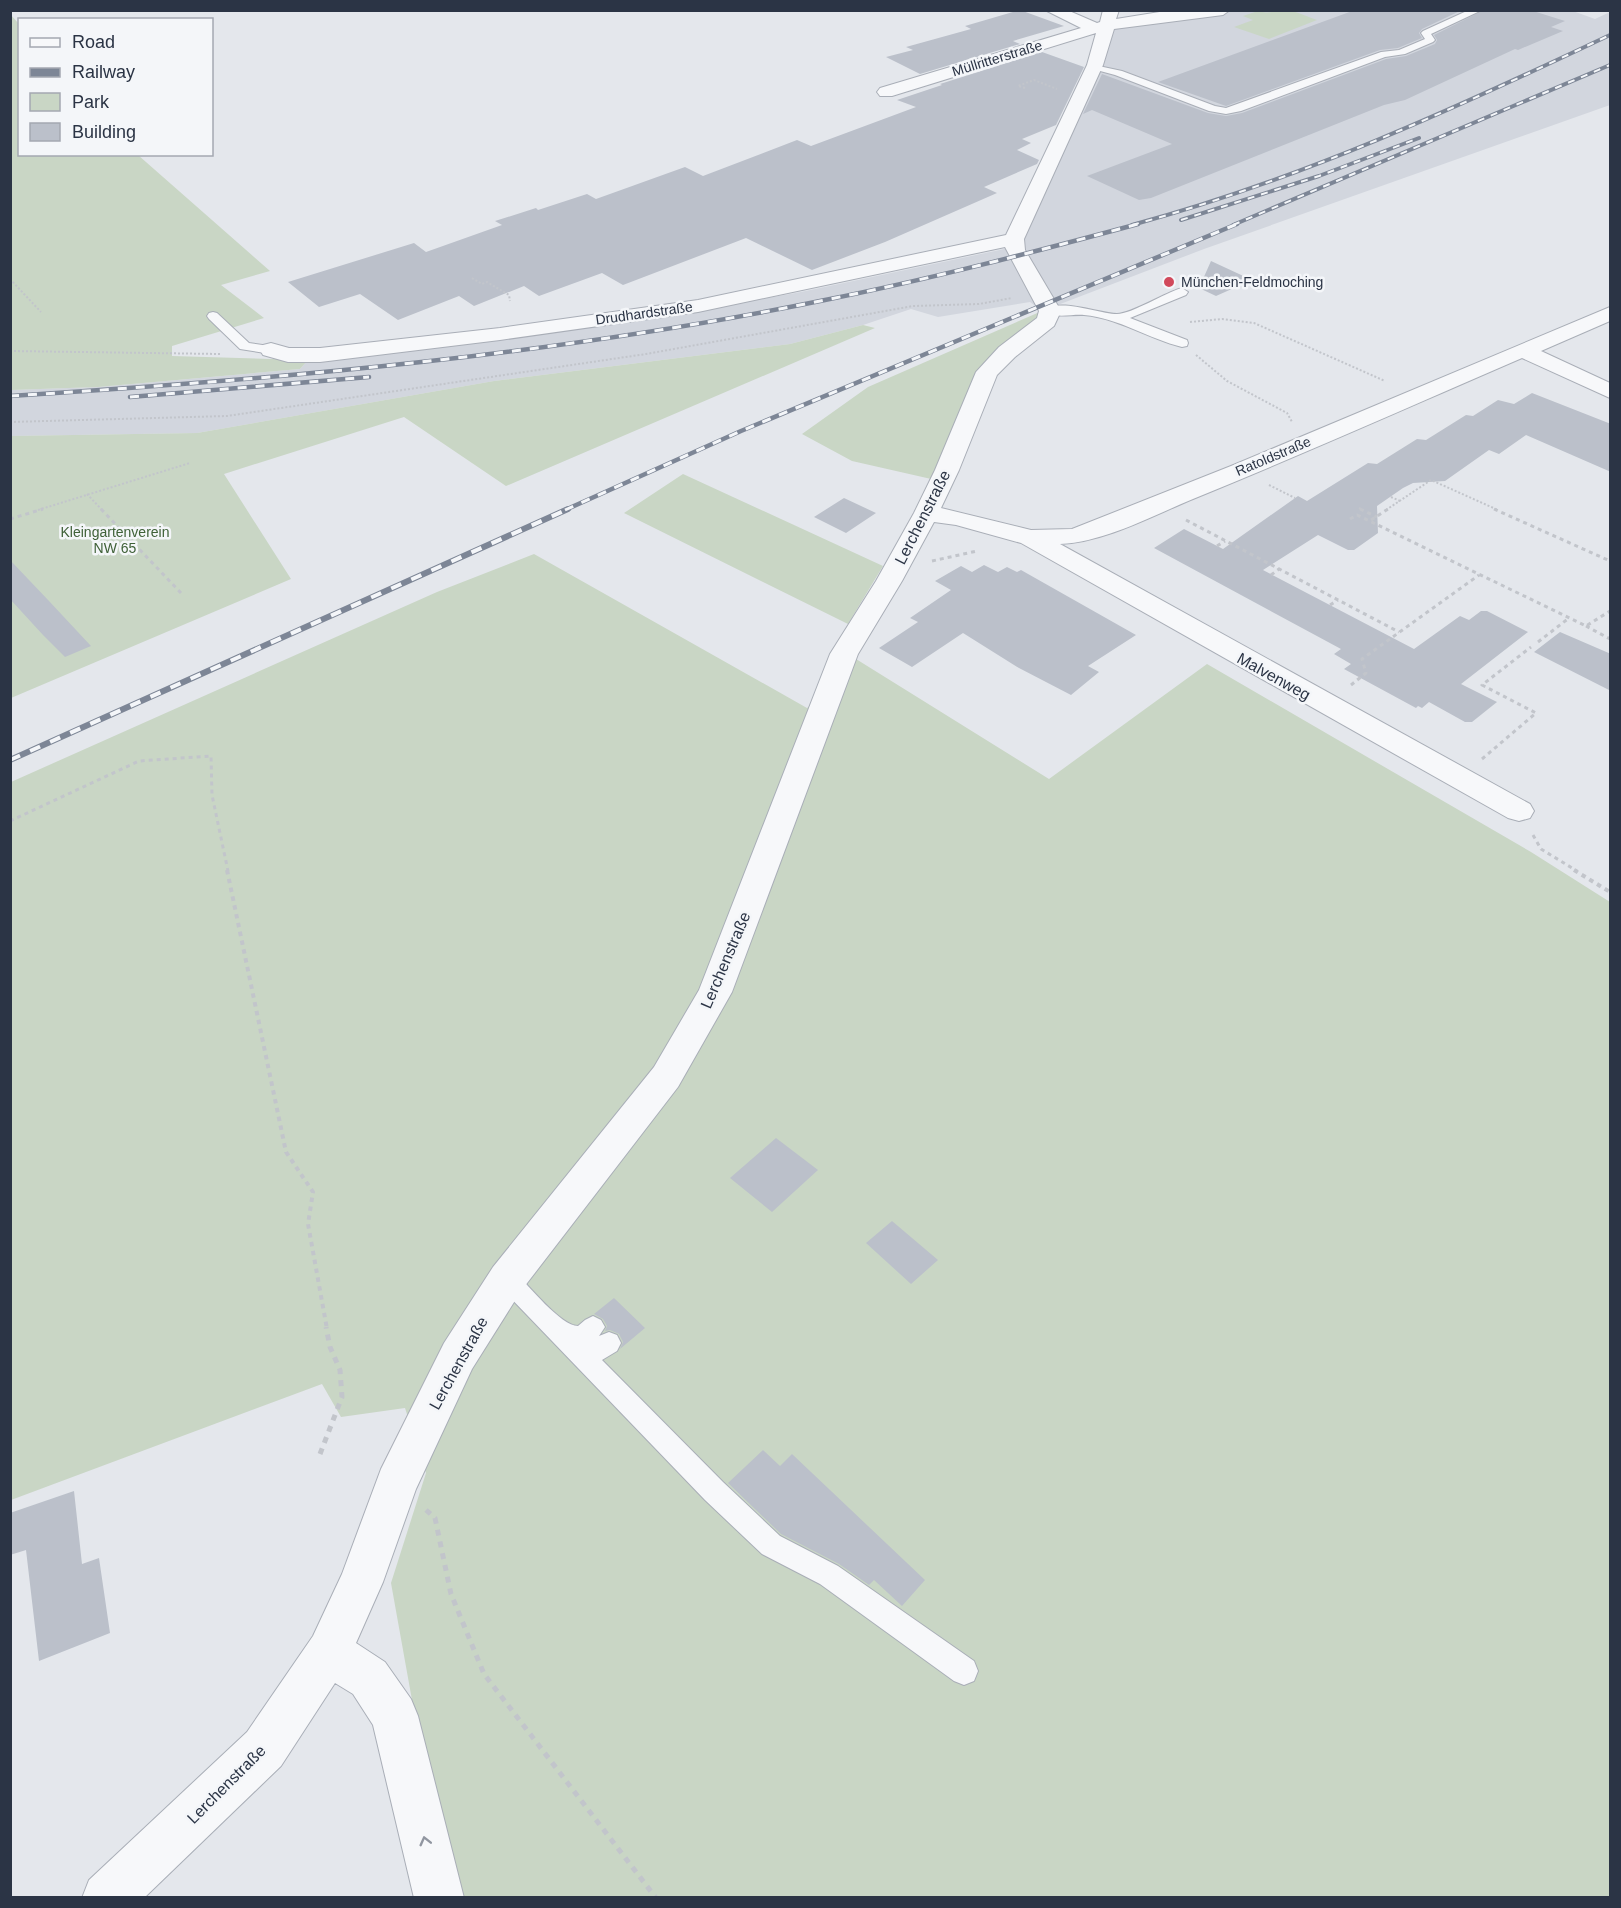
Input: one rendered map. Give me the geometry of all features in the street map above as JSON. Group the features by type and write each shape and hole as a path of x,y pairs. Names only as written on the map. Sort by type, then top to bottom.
{"street":[{"path":"1045,302 1015,250 1014,239 1094,68 1104,21 1052,10"},
{"name":"Müllritterstraße","path":"886,92 1104,21 1223,10"},
{"name":"Drudhardstraße","path":"271,350 288,355 332,354 500,334 698,306 1014,239"},
{"name":"Lerchenstraße","path":"107,1898 264,1749 328,1652 361,1582 396,1485 458,1356 507,1279 666,1077 715,992 844,654 885,589 926,513 947,470 987,372 1007,352 1046,321 1045,302"},
{"name":"Ratoldstraße","path":"926,513 958,518 1030,538 1074,536 1156,505 1611,313"},
{"path":"1524,351 1611,391"},
{"name":"Malvenweg","path":"1030,538 1519,811"},
{"path":"328,1652 369,1678 394,1716 439,1898"}],"lane":[{"path":"1094,68 1118,73 1213,109 1226,111 1237,109 1384,54 1393,54 1419,45 1430,40 1426,33 1478,10"},
{"path":"1119,318 1182,292"},
{"path":"1045,302 1119,318 1182,343"},
{"path":"213,316 245,346 271,350"},
{"path":"507,1279 714,1491 771,1545 829,1575 964,1671"},
{"path":"554,1326 570,1337 601,1335 601,1350 591,1354 576,1349"}],"path":[{"path":"1025,88 1018,86 1034,80 1080,99"},
{"path":"472,278 482,284 487,282 509,295 510,301"},
{"path":"10,279 41,312"},
{"path":"10,422 227,416 646,354 913,306 1045,302"},
{"path":"1148,330 1156,326 1204,320 1240,319 1359,371 1424,393"},
{"path":"1182,343 1227,381 1287,413 1295,426 1314,439"},
{"path":"10,351 234,354 271,350"},
{"path":"10,519 189,463"},
{"path":"1371,521 1431,480 1611,561"},
{"path":"1413,483 1421,487"},
{"path":"87,494 181,593"},
{"path":"1391,497 1400,501"},
{"path":"1156,505 1399,632"},
{"path":"1359,508 1377,517"},
{"path":"1350,519 1357,514 1611,639"},
{"path":"1217,546 1225,541"},
{"path":"885,589 908,585 922,565 948,556 986,549"},
{"path":"1272,575 1280,569"},
{"path":"1323,703 1366,673 1362,659 1480,574"},
{"path":"1330,605 1338,600"},
{"path":"1586,626 1611,610"},
{"path":"1538,642 1569,618"},
{"path":"1459,778 1536,713 1482,685 1531,647"},
{"path":"10,821 139,761 211,756 212,795 286,1152 313,1192 308,1224 330,1347 340,1370 342,1397 320,1454"},
{"path":"1519,811 1541,849 1611,892"},
{"path":"396,1485 435,1518 451,1594 484,1674 656,1898"}],"shaded area":[{"path":"1213,10 1570,10 1595,19 1610,12 1610,105 1204,249 1042,311 1030,302 938,317 911,309 863,325 790,344 494,381 197,433 11,436 10,390 98,387 300,369 308,360 471,343 645,320 801,292 1009,248 1109,21"}],"green space":[{"path":"1288,10 1317,20 1269,39 1234,27 1253,20 1243,16 1258,11"},
{"path":"10,14 18,23 18,156 139,156 270,271 221,285 264,318 172,346 172,356 308,360 300,369 98,387 11,390"},
{"path":"1042,311 1050,318 990,366 940,481 852,461 802,434 868,387"},
{"name":"Kleingartenverein NW 65","path":"863,325 875,328 506,486 404,417 224,474 291,579 11,698 10,436 197,433 494,381 790,344"},
{"path":"683,474 883,566 848,624 624,513"},
{"path":"534,554 807,708 849,677 856,659 1049,779 1207,664 1531,852 1610,902 1610,1897 457,1897 424,1767 391,1583 426,1473 405,1408 341,1417 322,1384 11,1500 11,782 437,592"}],"building":[{"path":"1020,10 1064,26 1013,41 1020,44 920,74 886,57 913,50 906,47 971,29 965,26"},
{"path":"1355,10 1462,10 1422,29 1419,33 1422,38 1398,48 1380,50 1226,106 1158,82"},
{"path":"1484,10 1530,10 1565,21 1551,27 1563,31 1518,50 1515,49 1405,100 1384,105 1151,198 1139,200 1087,176 1172,144 1092,110 1083,114 1102,74 1208,113 1226,116 1242,113 1386,59 1406,56 1435,44 1437,40 1434,35"},
{"path":"1042,52 1084,67 1056,125 1022,139 1031,143 1017,150 1039,160 1037,164 984,187 997,193 885,242 812,270 746,238 623,285 602,273 539,296 524,286 474,306 459,296 398,320 360,294 319,307 288,282 414,243 426,252 502,225 495,221 587,194 596,199 685,167 703,176 797,140 811,146 916,107 897,100"},
{"path":"1211,261 1252,280 1216,296 1199,288"},
{"path":"1532,393 1611,424 1611,472 1526,435 1499,454 1489,450 1445,481 1413,483 1403,488 1377,506 1378,533 1354,550 1348,550 1318,535 1263,570 1414,649 1460,616 1469,620 1481,611 1487,611 1528,632 1461,684 1497,702 1472,722 1465,722 1429,702 1422,708 1418,706 1416,708 1344,669 1351,664 1334,654 1341,649 1154,548 1184,529 1223,549 1298,496 1307,501 1368,463 1377,464 1417,439 1426,440 1466,415 1473,416 1498,400 1514,404"},
{"path":"844,498 876,513 846,533 814,517"},
{"path":"10,560 91,646 65,657 43,635 10,599"},
{"path":"984,565 998,572 1007,567 1017,572 1021,570 1136,635 1088,666 1099,672 1071,695 1019,668 963,633 912,667 879,648 918,622 910,618 951,590 935,581 961,566 972,572"},
{"path":"1560,632 1611,654 1611,691 1534,652"},
{"path":"776,1138 818,1170 772,1212 730,1178"},
{"path":"892,1221 938,1260 911,1284 866,1243"},
{"path":"614,1298 645,1328 620,1349 623,1342 619,1334 610,1330 605,1331 607,1326 603,1319 594,1314"},
{"path":"763,1450 780,1466 792,1454 925,1580 902,1606 874,1580 869,1585 839,1564 781,1534 728,1483"},
{"path":"74,1491 82,1564 99,1558 110,1633 39,1661 26,1550 10,1555 10,1513"}],"railway":[{"path":"1132,225 1194,207 1315,165 1434,116 1610,35"},
{"path":"1233,225 1610,65"},
{"path":"1181,220 1319,176 1419,138"},
{"path":"10,396 317,373 623,336 865,292 982,265 1138,224"},
{"path":"565,510 741,431 1237,224"},
{"path":"130,397 369,377"},
{"path":"10,760 568,509"}],"place":[{"name":"München-Feldmoching","path":"1169,282"}]}
